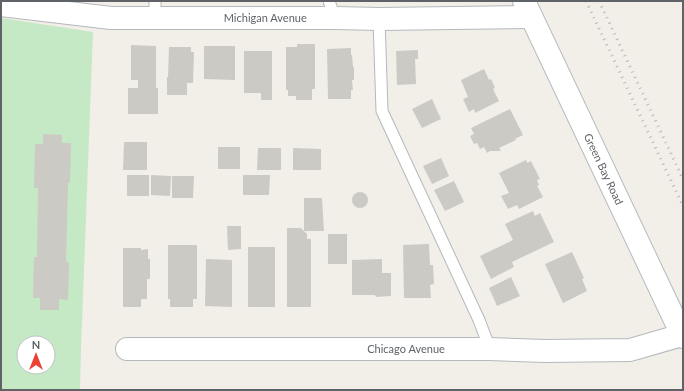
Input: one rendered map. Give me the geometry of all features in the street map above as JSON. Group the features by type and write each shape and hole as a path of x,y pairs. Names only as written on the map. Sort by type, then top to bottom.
{"street":[{"name":"Michigan Avenue","path":"1,5 111,18 154,9 332,10 378,19 527,9"},
{"name":"Green Bay Road","path":"527,9 682,336"},
{"name":"Chicago Avenue","path":"127,349 630,350 682,336"}],"lane":[{"path":"378,19 382,111 479,320 490,349"}],"green space":[{"path":"1,18 93,32 80,390 1,390"}],"building":[{"path":"297,44 315,44 315,89 312,89 312,100 296,100 296,96 288,96 288,90 286,90 286,47 297,47"},
{"path":"131,45 156,46 156,88 158,88 158,114 128,114 128,88 138,88 138,80 131,80"},
{"path":"204,46 235,46 235,80 204,79"},
{"path":"169,47 191,47 191,52 194,52 193,83 187,83 187,95 167,95"},
{"path":"351,48 354,67 354,80 352,80 353,90 351,90 351,99 328,99 327,49"},
{"path":"418,50 418,59 415,59 416,84 397,85 396,51"},
{"path":"244,51 272,51 272,100 261,100 261,93 244,93"},
{"path":"484,69 489,80 491,79 495,88 493,89 499,101 475,113 474,109 469,112 463,99 468,97 461,80"},
{"path":"432,99 441,119 422,128 412,109"},
{"path":"510,109 523,135 499,148 501,151 490,151 487,153 484,147 480,149 477,143 474,144 470,136 474,134 471,128"},
{"path":"43,134 62,135 62,143 71,143 70,183 68,183 66,262 69,262 68,300 59,299 59,310 40,310 40,298 33,298 34,257 37,257 38,188 34,188 35,144 43,144"},
{"path":"124,142 147,142 147,170 123,170"},
{"path":"218,147 240,147 240,169 218,169"},
{"path":"258,148 281,148 281,170 257,170"},
{"path":"293,148 321,149 321,170 293,170"},
{"path":"441,158 449,176 432,184 423,166"},
{"path":"526,160 527,163 531,161 540,179 537,180 539,185 537,186 543,197 519,209 517,205 508,209 501,196 509,193 499,173"},
{"path":"127,175 149,175 149,196 127,196"},
{"path":"151,175 171,176 170,196 151,195"},
{"path":"243,175 270,175 269,195 243,195"},
{"path":"172,176 194,176 193,198 172,198"},
{"path":"454,181 464,202 445,211 434,190"},
{"path":"357,192 363,192 368,197 366,206 363,208 357,208 352,203 352,197"},
{"path":"304,198 322,198 324,231 304,231"},
{"path":"533,211 535,216 540,213 554,242 512,262 514,267 491,279 480,256 513,240 505,224"},
{"path":"227,226 241,226 241,249 228,250"},
{"path":"287,228 301,228 307,234 307,239 311,239 311,307 287,307"},
{"path":"328,234 347,234 347,264 328,264"},
{"path":"429,244 430,265 433,265 434,284 430,285 431,298 404,298 403,245"},
{"path":"168,245 197,245 197,299 193,299 193,307 170,307 170,299 168,299"},
{"path":"248,247 275,247 275,307 248,307"},
{"path":"123,248 141,248 141,250 148,249 148,259 150,259 150,279 147,279 147,299 141,299 141,307 123,307"},
{"path":"572,252 584,278 582,279 587,291 563,303 545,264"},
{"path":"206,259 232,260 232,307 205,306"},
{"path":"382,259 382,273 391,273 391,296 376,297 375,295 352,295 352,260"},
{"path":"511,277 520,296 497,306 489,288"}],"railway":[{"path":"586,1 683,206"},
{"path":"599,1 683,179"}]}
